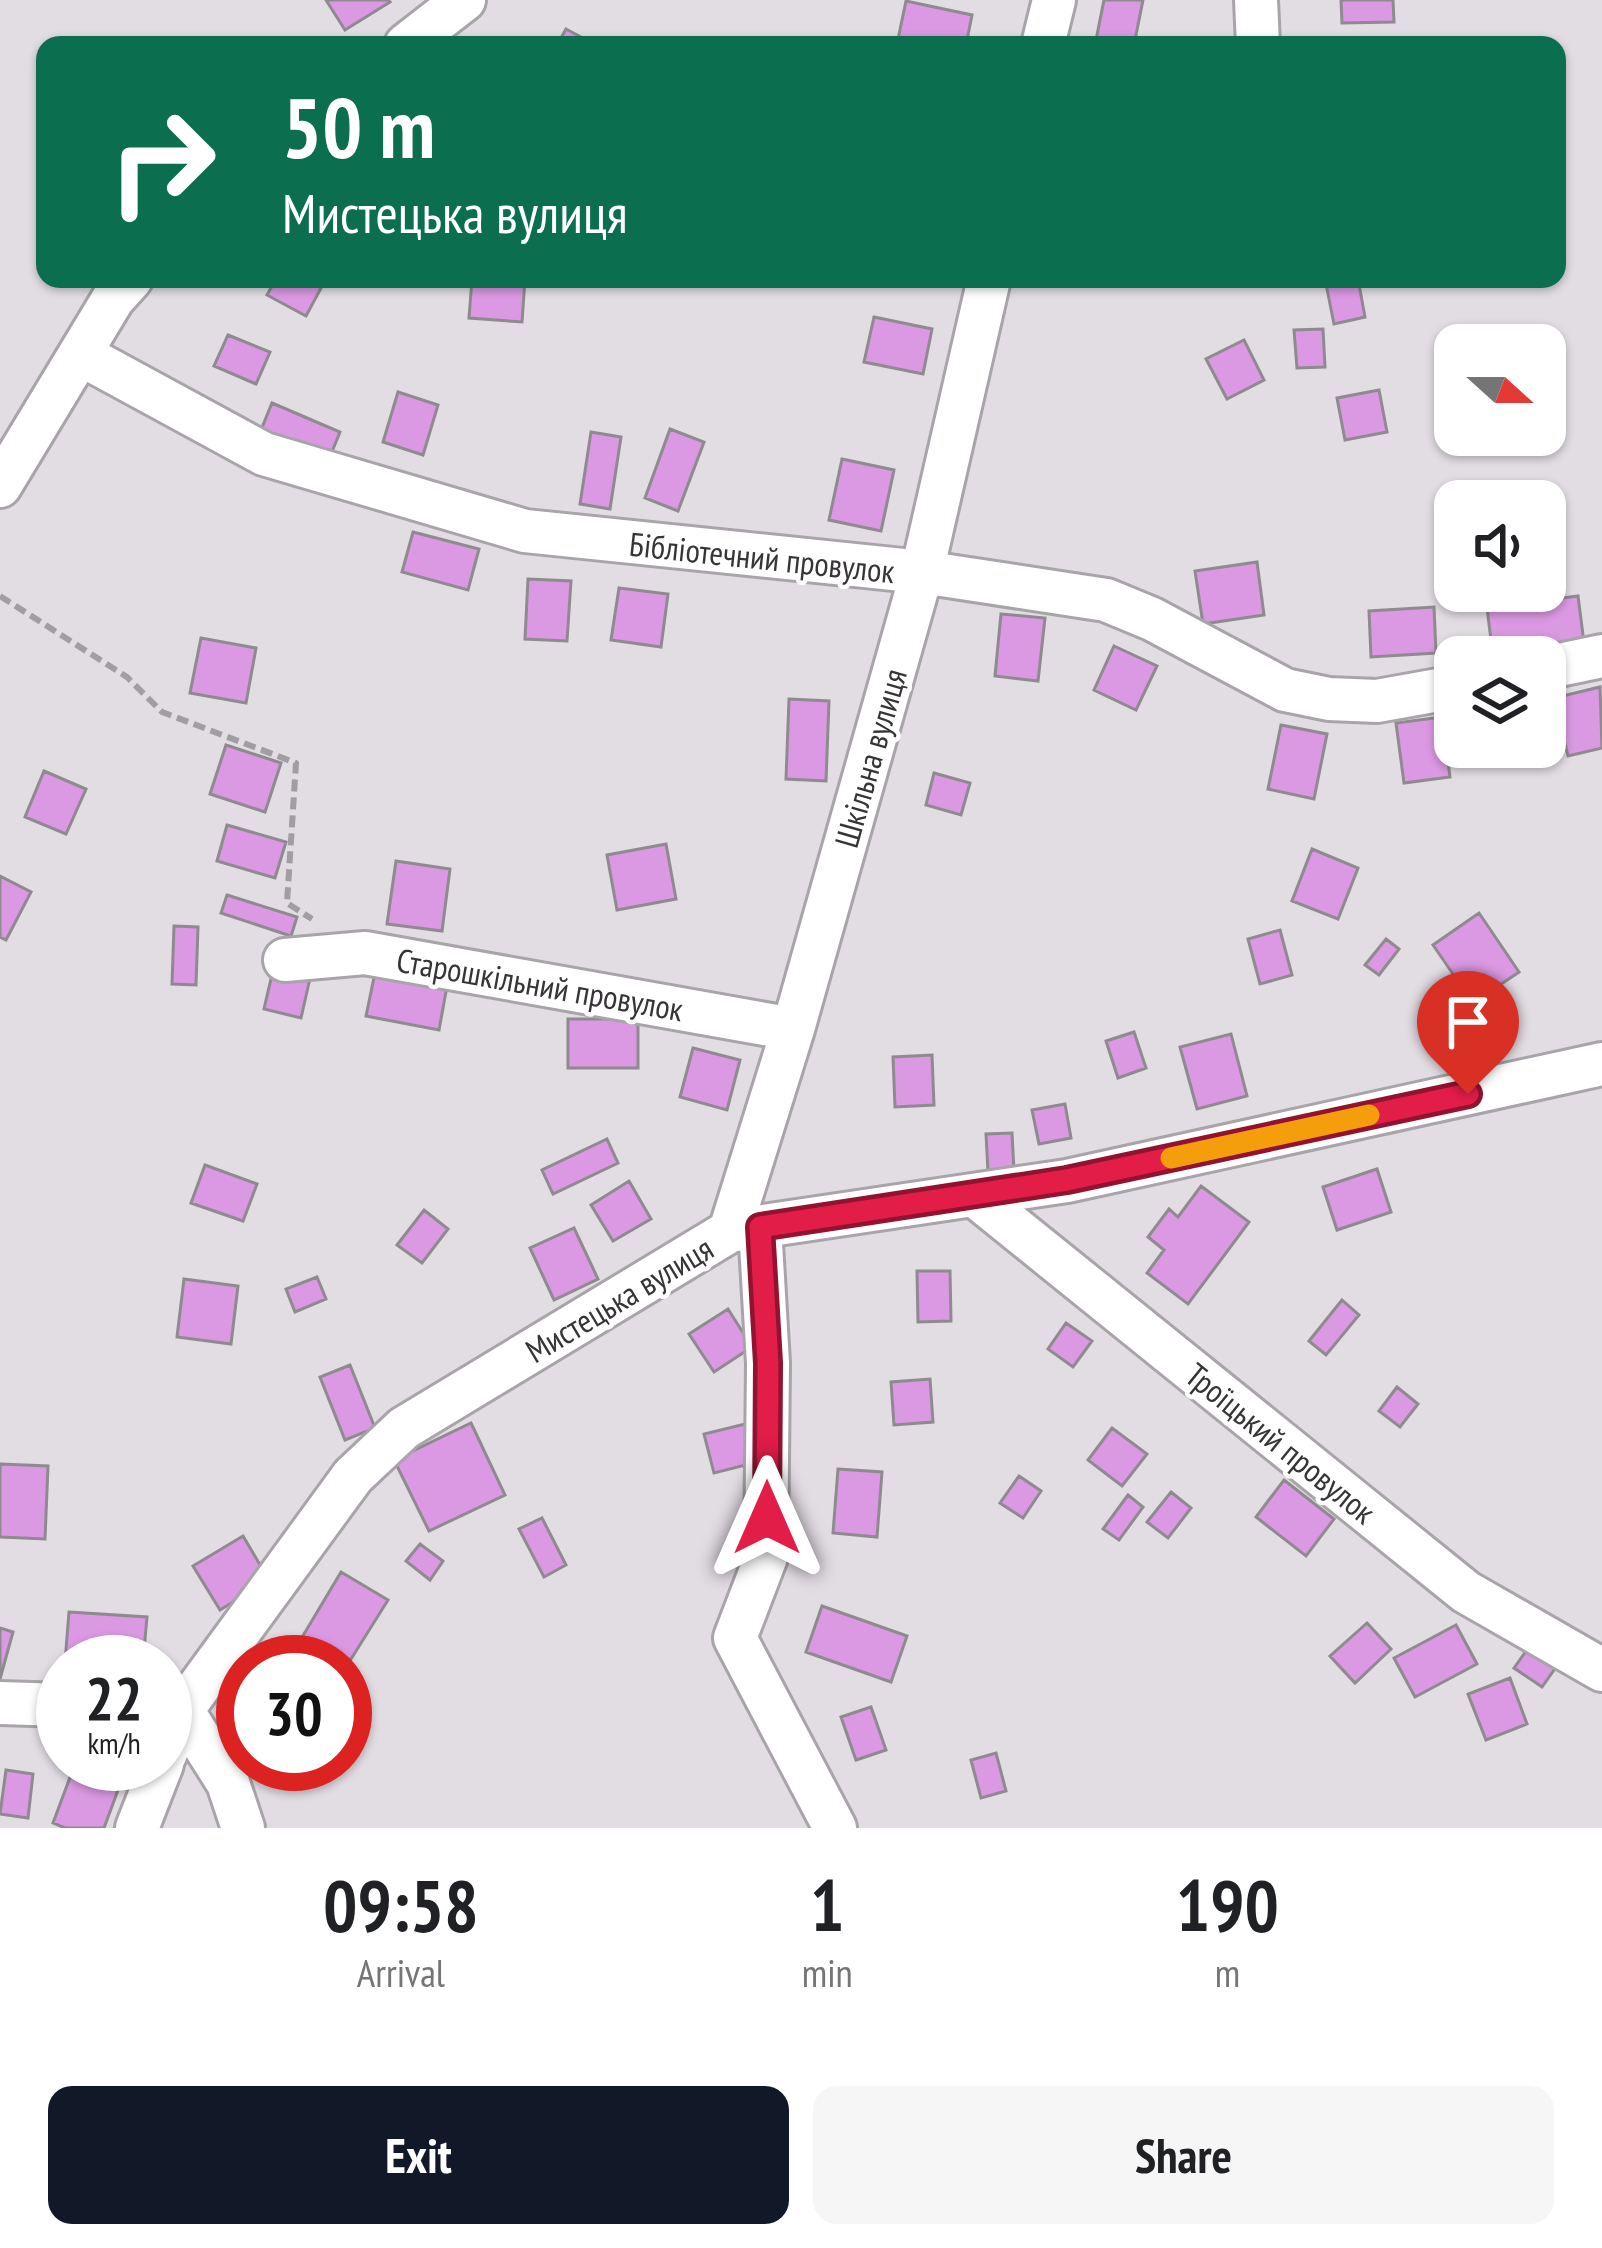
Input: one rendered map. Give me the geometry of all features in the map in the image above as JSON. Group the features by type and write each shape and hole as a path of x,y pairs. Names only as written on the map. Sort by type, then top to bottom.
{"street":[{"path":"418,36 464,0"},
{"path":"1045,36 1054,0"},
{"path":"1256,0 1258,36"},
{"path":"0,486 123,288"},
{"name":"Шкільна вулиця","path":"835,1828 735,1638 766,1557 768,1363 745,1229 793,1029 922,572 987,288"},
{"name":"Бібліотечний провулок","path":"80,354 264,454 525,531 922,572 1106,599 1285,690 1352,702 1434,691"},
{"path":"1566,664 1602,656"},
{"name":"Старошкільний провулок","path":"285,960 365,953 793,1029"},
{"name":"Мистецька вулиця","path":"192,1685 353,1476 404,1428 745,1229 1067,1180 1602,1064"},
{"name":"Троїцький провулок","path":"974,1195 1466,1592 1602,1670"},
{"path":"0,1702 36,1704"},
{"path":"192,1736 228,1784 243,1828"},
{"path":"137,1828 151,1791"}],"path":[{"path":"0,596 127,677 162,712 296,763 287,903 365,953"}],"building":[{"path":"326,0 388,0 390,2 345,30"},
{"path":"1104,0 1143,0 1136,36 1097,36"},
{"path":"1341,0 1393,0 1394,22 1342,23"},
{"path":"906,1 972,15 968,36 899,36"},
{"path":"271,288 321,288 306,316 267,295"},
{"path":"471,288 524,288 522,322 469,318"},
{"path":"1327,288 1360,288 1365,317 1334,324"},
{"path":"874,317 932,329 923,374 864,362"},
{"path":"1323,329 1325,367 1297,368 1294,330"},
{"path":"228,335 270,352 256,384 214,366"},
{"path":"1244,340 1264,380 1227,399 1206,359"},
{"path":"1379,390 1387,432 1345,440 1337,398"},
{"path":"398,392 438,405 423,455 383,442"},
{"path":"272,403 340,432 329,459 261,430"},
{"path":"670,429 704,442 678,511 645,498"},
{"path":"591,432 621,437 610,509 580,504"},
{"path":"842,459 894,470 881,531 829,520"},
{"path":"413,532 479,549 468,590 402,572"},
{"path":"1257,562 1264,615 1203,624 1195,571"},
{"path":"528,579 571,581 567,641 525,639"},
{"path":"619,588 668,594 661,647 611,640"},
{"path":"1578,596 1584,643 1566,646 1566,636 1490,636 1488,612 1566,612 1566,598"},
{"path":"1434,607 1434,653 1371,657 1369,611"},
{"path":"1001,614 1045,618 1038,681 995,676"},
{"path":"201,638 256,648 246,703 190,693"},
{"path":"1114,646 1157,666 1136,710 1094,690"},
{"path":"1600,687 1602,748 1568,756 1566,695"},
{"path":"789,699 829,701 826,781 786,779"},
{"path":"1434,718 1434,768 1449,768 1450,777 1404,783 1396,723"},
{"path":"1281,725 1327,734 1314,799 1268,789"},
{"path":"226,745 281,763 265,812 210,794"},
{"path":"44,771 86,789 66,834 25,817"},
{"path":"934,773 970,783 961,815 926,805"},
{"path":"227,825 286,842 275,878 217,861"},
{"path":"666,844 676,899 617,910 607,855"},
{"path":"1312,849 1358,868 1338,919 1292,901"},
{"path":"396,861 450,869 442,931 387,924"},
{"path":"0,876 31,892 6,940 0,937"},
{"path":"227,895 297,917 291,936 221,913"},
{"path":"1479,913 1519,972 1473,1003 1433,945"},
{"path":"174,926 198,927 196,985 172,984"},
{"path":"1280,930 1292,975 1260,984 1248,939"},
{"path":"1386,939 1399,949 1379,975 1365,965"},
{"path":"274,966 311,974 301,1018 264,1009"},
{"path":"376,968 448,981 439,1030 366,1016"},
{"path":"568,1019 638,1019 638,1068 568,1068"},
{"path":"1134,1032 1146,1068 1118,1078 1106,1041"},
{"path":"1231,1034 1247,1096 1197,1109 1180,1047"},
{"path":"693,1048 740,1060 727,1110 680,1097"},
{"path":"932,1055 934,1105 895,1107 893,1057"},
{"path":"1065,1104 1071,1138 1039,1144 1032,1110"},
{"path":"1012,1133 1014,1171 988,1172 986,1134"},
{"path":"607,1139 618,1163 553,1194 542,1170"},
{"path":"205,1165 257,1184 243,1221 191,1203"},
{"path":"1377,1169 1391,1212 1337,1230 1323,1187"},
{"path":"629,1181 651,1219 613,1241 591,1205"},
{"path":"1201,1186 1249,1222 1188,1304 1147,1273 1164,1250 1148,1237 1169,1209 1178,1217"},
{"path":"424,1210 448,1229 422,1263 397,1245"},
{"path":"574,1228 598,1279 554,1300 530,1248"},
{"path":"917,1271 950,1271 951,1321 918,1322"},
{"path":"317,1277 326,1299 295,1312 286,1289"},
{"path":"184,1279 238,1286 231,1344 177,1337"},
{"path":"1342,1300 1359,1315 1326,1355 1309,1341"},
{"path":"728,1309 752,1347 714,1372 689,1334"},
{"path":"1066,1323 1092,1341 1073,1367 1048,1349"},
{"path":"350,1365 375,1428 345,1440 320,1377"},
{"path":"930,1379 933,1422 894,1425 891,1382"},
{"path":"1397,1387 1418,1404 1400,1427 1379,1411"},
{"path":"471,1423 505,1495 429,1531 394,1460"},
{"path":"749,1423 758,1462 714,1473 704,1434"},
{"path":"1112,1428 1147,1454 1122,1486 1088,1460"},
{"path":"0,1464 48,1466 45,1539 0,1537"},
{"path":"838,1469 882,1472 877,1537 833,1533"},
{"path":"1019,1476 1041,1491 1023,1518 1000,1503"},
{"path":"1284,1480 1334,1519 1306,1556 1256,1517"},
{"path":"1171,1492 1191,1508 1168,1538 1147,1522"},
{"path":"1128,1495 1143,1507 1119,1540 1103,1529"},
{"path":"542,1518 566,1565 544,1577 519,1529"},
{"path":"243,1536 269,1580 220,1610 193,1566"},
{"path":"420,1544 443,1561 430,1580 406,1561"},
{"path":"341,1572 388,1600 366,1635 303,1635"},
{"path":"822,1606 907,1636 891,1682 806,1652"},
{"path":"69,1612 147,1617 145,1635 67,1635"},
{"path":"1367,1623 1391,1649 1355,1683 1330,1656"},
{"path":"1456,1625 1477,1664 1415,1697 1394,1658"},
{"path":"0,1628 13,1632 0,1679"},
{"path":"1531,1644 1559,1663 1542,1687 1514,1668"},
{"path":"1510,1678 1527,1724 1486,1740 1468,1694"},
{"path":"871,1707 886,1750 856,1760 841,1717"},
{"path":"996,1753 1006,1791 981,1798 971,1760"},
{"path":"6,1770 33,1774 28,1818 0,1814"},
{"path":"65,1791 118,1791 104,1828 65,1828 53,1823"}],"slow traffic":[{"path":"1171,1158 1369,1115"}],"route":[{"path":"767,1518 768,1363 760,1227 1067,1180 1468,1094"}]}
